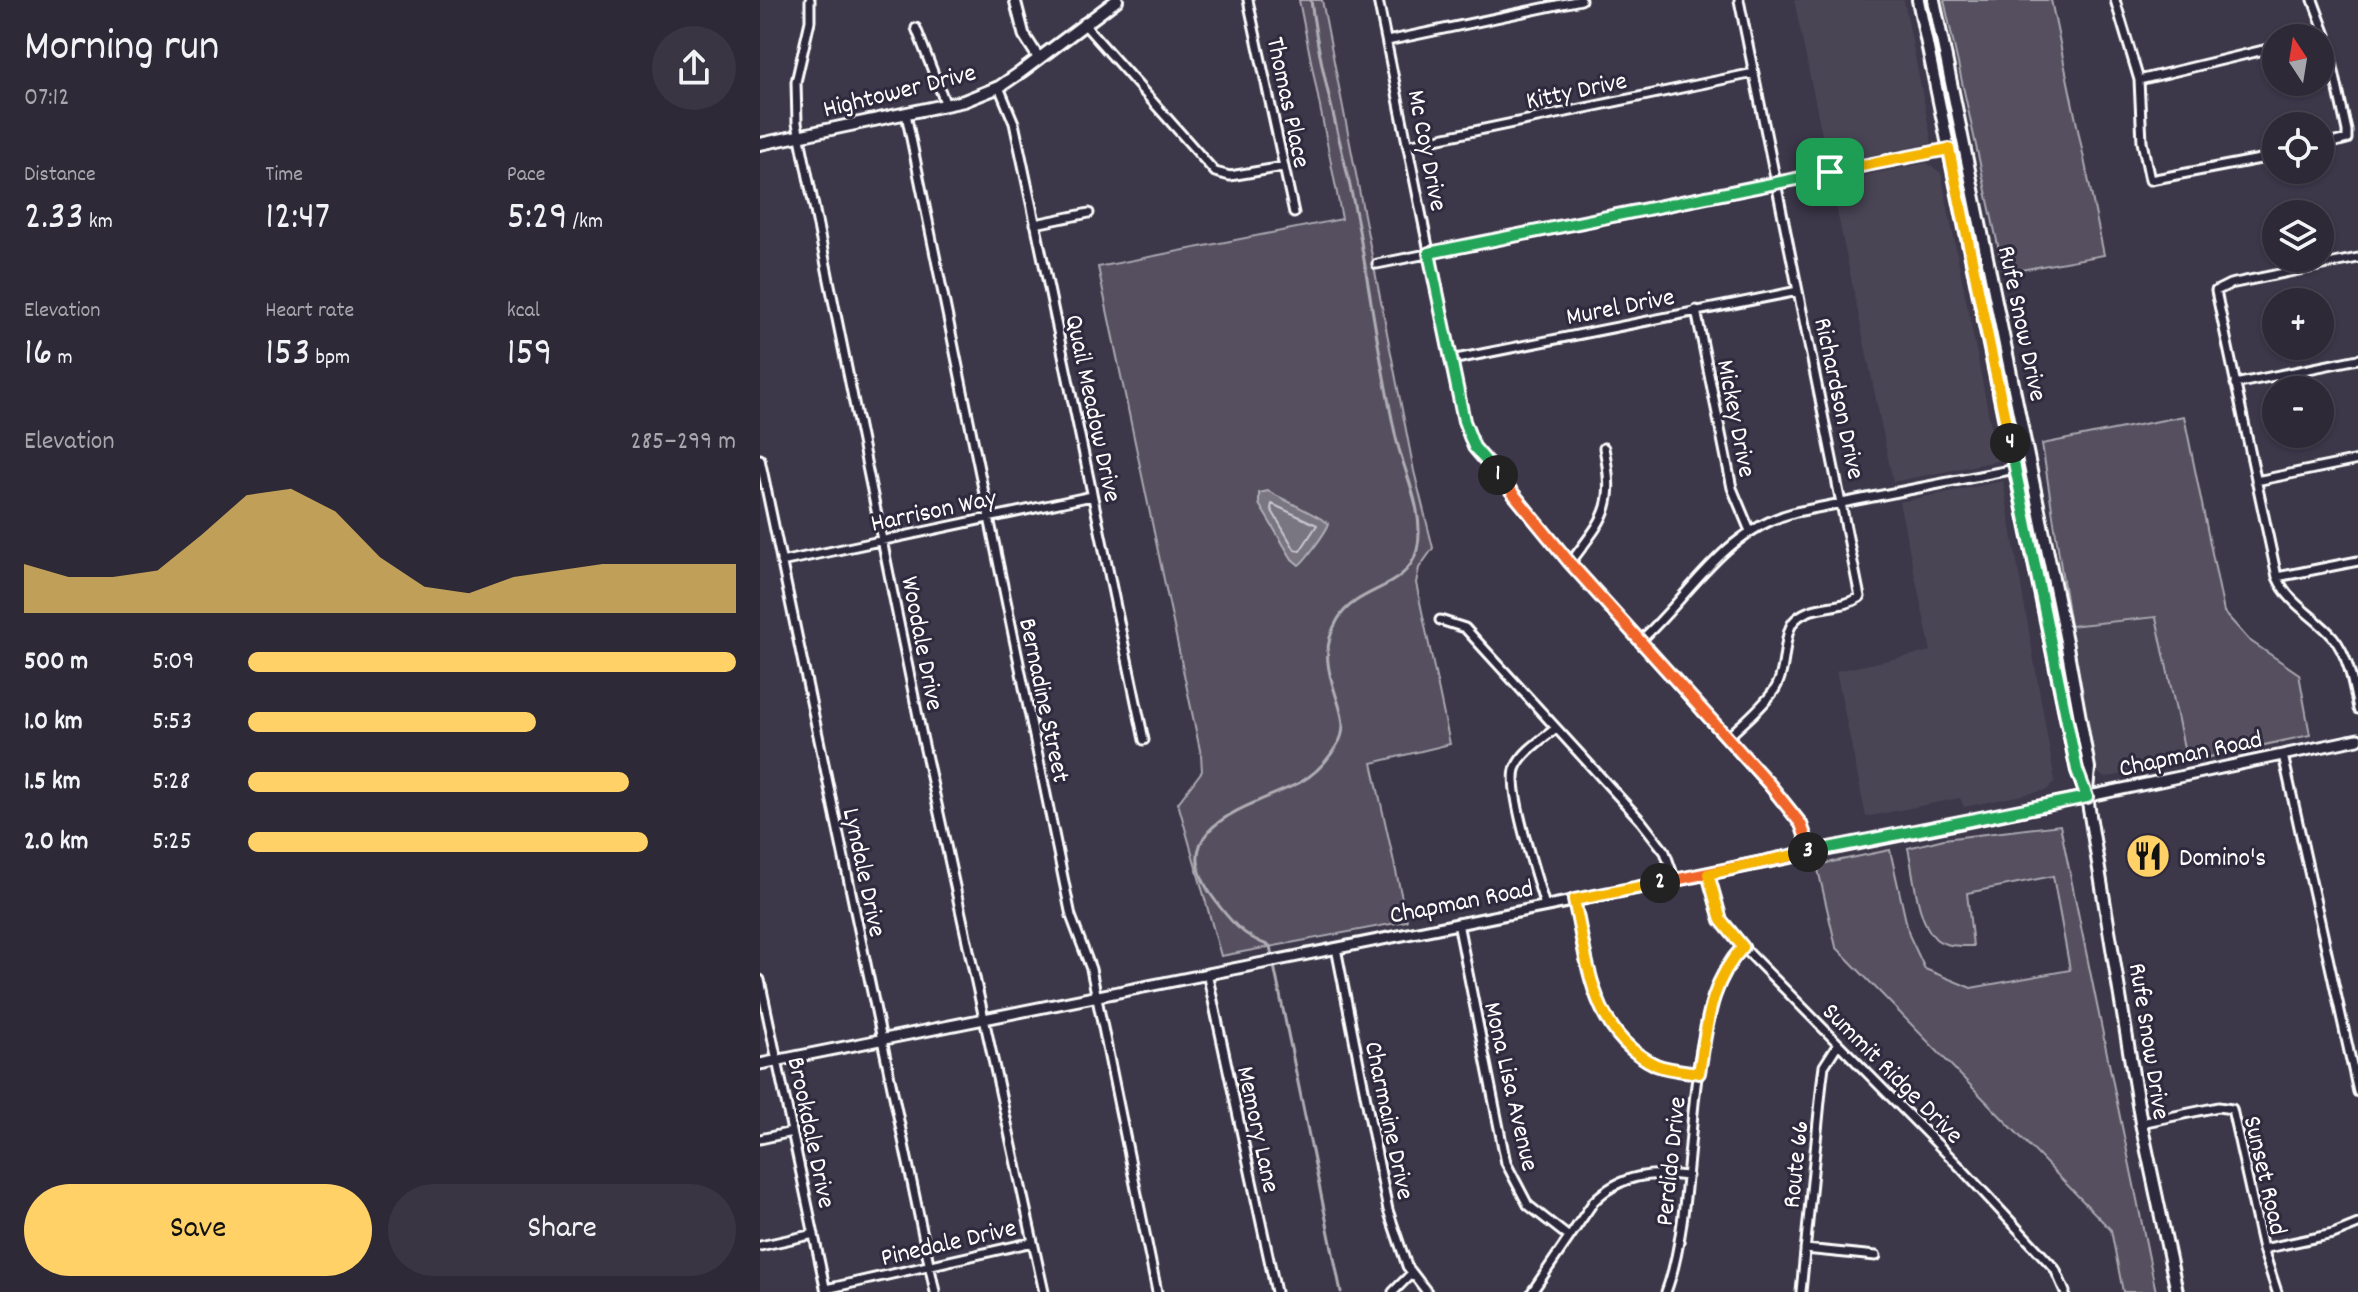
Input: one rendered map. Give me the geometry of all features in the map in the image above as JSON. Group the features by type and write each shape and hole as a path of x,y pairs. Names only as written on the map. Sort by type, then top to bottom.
{"main road":[{"name":"Hightower Drive","path":"760,144 946,105 999,87 1117,0"},
{"name":"Rufe Snow Drive","path":"1918,0 2075,760 2087,797 2141,1123 2177,1292"},
{"name":"Rufe Snow Drive","path":"1934,0 2066,641 2089,768 2087,797"}],"street":[{"name":"Woodale Drive","path":"810,0 810,21 796,82 800,136 1044,1292"},
{"path":"1015,0 1024,35 1038,57"},
{"name":"Thomas Place","path":"1248,0 1294,213"},
{"name":"Mc Coy Drive","path":"1378,0 1464,421 1474,447 1570,563 1788,807 1801,824 1811,852"},
{"path":"1387,41 1581,0"},
{"name":"Richardson Drive","path":"1727,738 1775,688 1786,661 1790,626 1796,618 1806,612 1850,604 1860,597 1739,0"},
{"path":"2115,0 2139,80 2142,142 2150,180 2262,159"},
{"path":"2313,0 2322,24"},
{"path":"1083,23 1215,172 1230,176 1283,167"},
{"path":"916,28 946,105"},
{"path":"2139,80 2262,50"},
{"name":"Kitty Drive","path":"1407,145 1754,73"},
{"path":"2334,75 2347,139 2334,142"},
{"name":"Quail Meadow Drive","path":"999,87 1014,123 1144,740"},
{"name":"Bernadine Street","path":"906,114 1071,916 1096,995 1157,1292"},
{"path":"1377,264 1949,149"},
{"path":"1035,224 1089,213"},
{"path":"2358,258 2230,284 2216,291 2277,577 2285,596 2333,637 2342,652 2358,709"},
{"name":"Murel Drive","path":"1451,360 1798,291"},
{"name":"Mickey Drive","path":"1696,310 1732,488 1750,531"},
{"path":"2235,384 2358,359"},
{"path":"1570,563 1608,509 1610,491 1604,448"},
{"name":"Lyndale Drive","path":"760,459 935,1292"},
{"path":"2256,481 2358,460"},
{"path":"1640,641 1676,606 1715,557 1750,531 1778,516 2015,469"},
{"name":"Harrison Way","path":"781,562 1092,496"},
{"path":"2277,577 2358,561"},
{"path":"1440,620 1465,628 1556,728 1657,841 1665,852 1675,880"},
{"path":"1545,906 1518,808 1514,775 1526,754 1556,728"},
{"name":"Chapman Road","path":"760,1064 2087,797 2358,739"},
{"path":"2283,755 2358,1092"},
{"name":"Summit Ridge Drive","path":"1708,874 1721,920 1743,947 2055,1269 2065,1292"},
{"path":"1574,900 1595,999 1607,1022 1631,1047 1656,1065 1699,1073"},
{"name":"Mona Lisa Avenue","path":"1458,923 1506,1163 1528,1205 1569,1237"},
{"name":"Perdido Drive","path":"1666,1292 1680,1244 1699,1073 1713,994 1722,972 1743,947"},
{"name":"Charmaine Drive","path":"1336,948 1388,1210 1412,1273 1427,1292"},
{"name":"Memory Lane","path":"1207,973 1276,1292"},
{"name":"Brookdale Drive","path":"760,980 826,1291"},
{"name":"Route 66","path":"1801,1292 1824,1066 1838,1044"},
{"name":"Sunset Road","path":"2141,1123 2218,1107 2232,1109 2263,1249 2277,1292"},
{"path":"760,1139 792,1132"},
{"path":"1532,1292 1594,1201 1615,1183 1658,1173 1688,1176"},
{"path":"2263,1249 2333,1234 2358,1224"},
{"path":"760,1246 814,1234"},
{"name":"Pinedale Drive","path":"826,1291 1033,1242"},
{"path":"1805,1249 1876,1256"},
{"path":"1393,1292 1412,1273"}],"shaded area":[{"path":"1299,0 1322,0 1414,471 1433,548 1419,568 1416,583 1450,744 1372,763 1407,921 1221,956 1178,803 1202,771 1201,755 1098,267 1342,219"},
{"path":"1794,0 1904,0 1932,143 1828,164"},
{"path":"1944,0 2051,0 2104,255 2004,273"},
{"path":"1927,163 1941,173 1998,461 1893,482 1831,182"},
{"path":"2184,416 2224,612 2249,640 2299,674 2310,735 2187,762 2156,617 2070,626 2042,444"},
{"path":"2003,481 2055,781 2047,790 1964,807 1960,798 1866,817 1836,671 1931,651 1899,502"},
{"path":"2156,616 2187,762 2104,778 2097,772 2070,626"},
{"path":"2060,825 2156,1292 2123,1292 2111,1230 1836,947 1817,865 1890,850 1909,935 1925,969 1971,988 2070,970 2053,876 1967,893 1973,946 1949,945 1936,939 1924,920 1908,848 1944,839"}],"water":[{"path":"1268,491 1329,524 1299,565 1292,559 1259,504 1259,493"}],"waterway":[{"path":"1311,0 1321,61 1356,212 1391,414 1413,493 1419,536 1412,563 1403,573 1357,600 1338,619 1330,639 1328,657 1342,719 1342,732 1333,751 1305,780 1219,822 1205,835 1198,852 1200,872 1212,896 1230,920 1244,932 1270,946 1341,1292"}],"place":[{"name":"Domino's","path":"2148,856"}],"route":[{"path":"1949,149 2077,770 2087,797 1708,874 1721,920 1743,947 1722,972 1713,994 1699,1073 1656,1065 1631,1047 1601,1014 1574,900 1811,852 1801,824 1770,785 1570,563 1474,447 1464,421 1429,253 1830,172 1949,149"}]}
